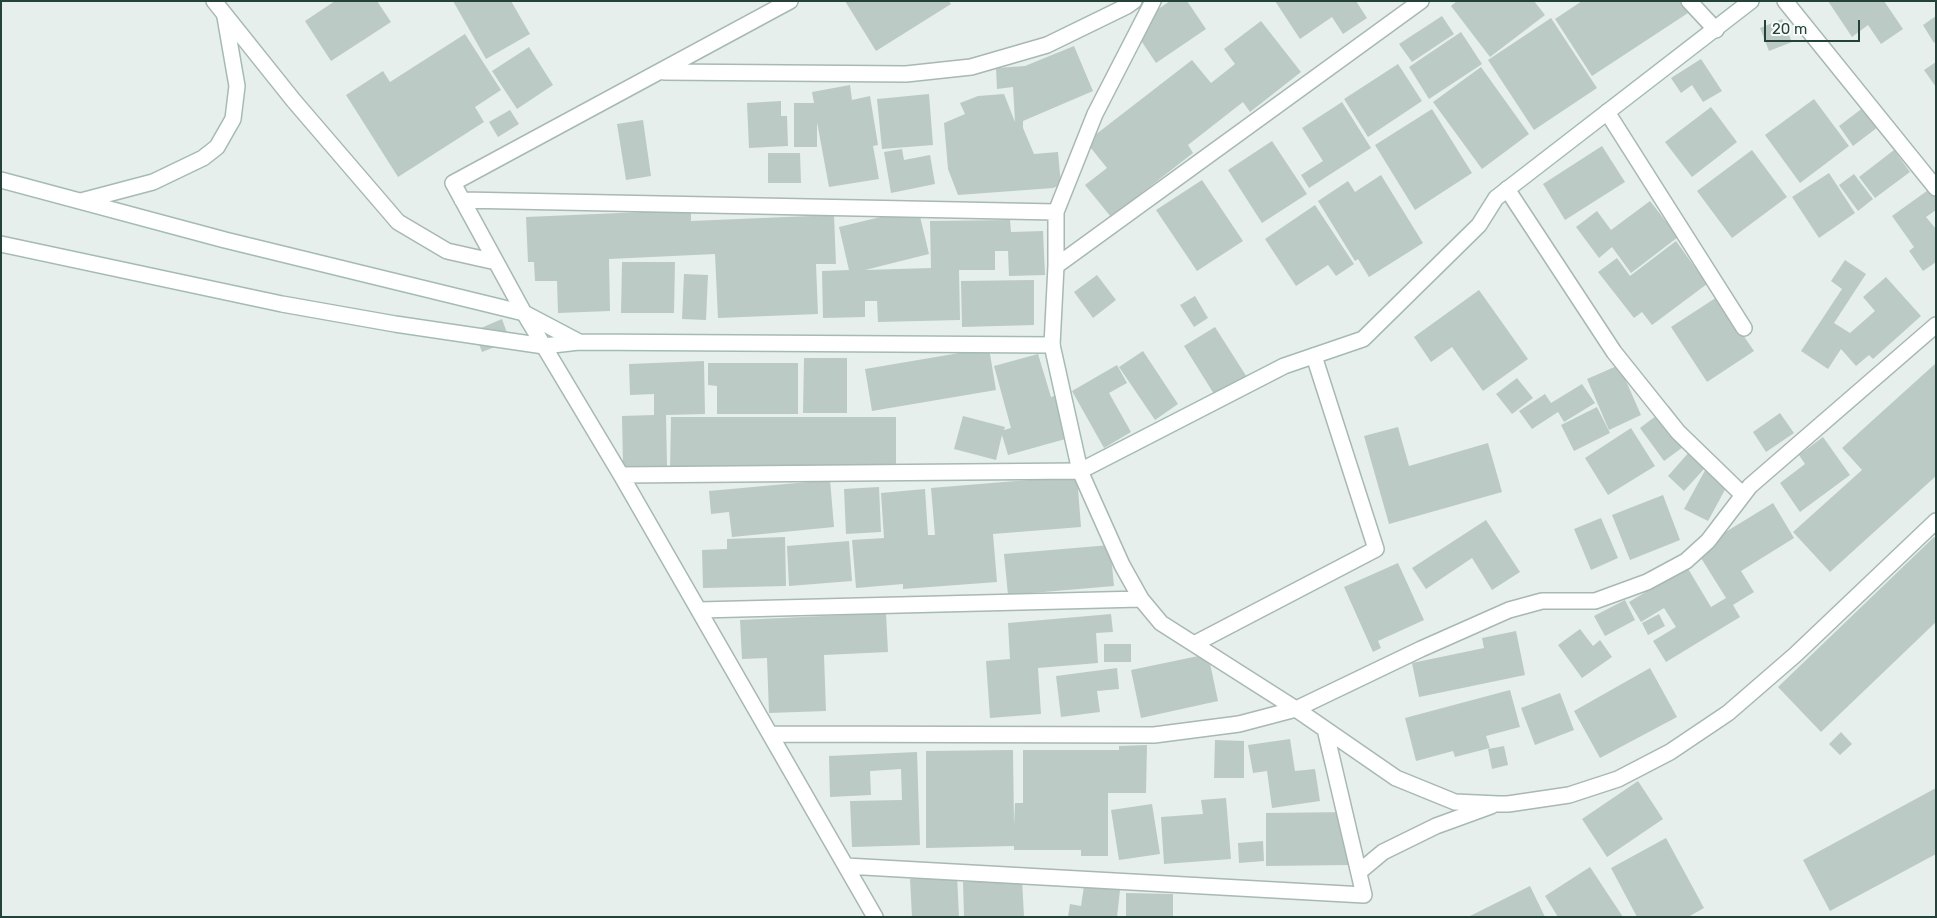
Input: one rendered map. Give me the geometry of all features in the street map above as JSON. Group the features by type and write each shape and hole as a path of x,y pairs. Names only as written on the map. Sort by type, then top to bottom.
{"street":[{"path":"214,1 294,101 398,222 447,251 496,262"},
{"path":"790,1 661,72 453,182 524,313 621,475 876,917"},
{"path":"661,72 906,74 971,67 1047,44 1134,1"},
{"path":"1153,1 1095,114 1056,212 1056,266 1052,345 1080,471 1122,565 1141,599 1161,623 1296,709 1396,778 1455,802 1508,804 1569,795 1618,779 1670,752 1728,713 1788,662 1936,521"},
{"path":"1056,266 1420,1"},
{"path":"1689,1 1716,30"},
{"path":"621,475 1080,471 1284,366 1363,339 1479,225 1496,198 1752,1"},
{"path":"1785,1 1936,188"},
{"path":"80,201 153,182 202,158 217,147 233,119 237,86 225,17"},
{"path":"1607,112 1744,328"},
{"path":"1,180 225,240 524,313 579,342"},
{"path":"1507,189 1614,352 1678,432 1743,495"},
{"path":"462,200 1056,212"},
{"path":"1,244 282,304 395,324 544,346 579,342 1052,345"},
{"path":"770,734 1154,735 1239,724 1296,709 1421,649 1509,610 1542,601 1596,601 1647,582 1686,560 1708,541 1743,495 1757,480 1936,325"},
{"path":"1194,644 1376,549 1314,356"},
{"path":"699,610 1141,599"},
{"path":"846,866 1364,894 1325,729"},
{"path":"1359,872 1383,852 1436,826 1498,804"}],"building":[{"path":"335,1 377,1 391,22 331,61 305,21"},
{"path":"453,1 511,1 530,34 486,59"},
{"path":"845,1 949,1 951,4 876,51"},
{"path":"1170,1 1187,1 1206,29 1156,63 1132,27"},
{"path":"1275,1 1356,1 1367,18 1343,34 1332,17 1300,39"},
{"path":"1457,1 1534,1 1545,15 1490,57 1451,6"},
{"path":"1582,1 1680,1 1688,13 1592,76 1555,19"},
{"path":"1828,1 1884,1 1903,29 1881,44 1868,25 1852,37"},
{"path":"1442,16 1454,34 1412,62 1399,44"},
{"path":"1936,16 1936,41 1934,43 1923,25"},
{"path":"1551,18 1597,88 1534,130 1488,60"},
{"path":"1782,19 1792,42 1769,51 1760,28"},
{"path":"1261,21 1301,72 1250,112 1243,102 1188,145 1193,153 1111,217 1085,185 1107,168 1086,142 1192,60 1211,83 1235,64 1224,49"},
{"path":"1461,32 1482,64 1429,99 1409,67"},
{"path":"465,34 501,90 475,107 484,122 398,177 346,95 383,71 390,82"},
{"path":"1074,46 1093,91 1023,121 1023,128 1034,154 1058,152 1061,185 1053,188 958,195 948,169 944,123 965,114 960,103 978,96 1004,94 1015,122 1013,87 997,89 996,68 1025,66"},
{"path":"529,47 553,85 517,109 492,71"},
{"path":"1701,59 1722,91 1703,102 1692,85 1681,93 1671,78"},
{"path":"1936,62 1936,87 1924,70"},
{"path":"1398,64 1422,101 1368,137 1344,99"},
{"path":"1481,67 1529,134 1482,169 1433,102"},
{"path":"850,85 852,100 870,96 878,145 873,146 879,179 829,187 817,122 817,147 794,147 794,103 814,103 812,92"},
{"path":"929,94 933,145 882,149 877,99"},
{"path":"1814,99 1849,146 1800,183 1765,135"},
{"path":"781,101 781,116 787,116 788,146 749,148 747,103"},
{"path":"1342,102 1371,148 1309,188 1301,175 1323,161 1302,128"},
{"path":"1711,107 1737,142 1692,177 1665,142"},
{"path":"1864,107 1878,127 1853,146 1839,126"},
{"path":"1432,109 1472,173 1415,210 1375,145"},
{"path":"510,110 519,124 498,137 489,122"},
{"path":"643,120 651,176 626,180 617,124"},
{"path":"1272,141 1307,194 1262,223 1228,170"},
{"path":"1602,146 1625,182 1565,220 1543,184"},
{"path":"902,149 904,160 930,155 935,184 891,193 884,152"},
{"path":"1752,150 1787,197 1732,238 1697,191"},
{"path":"1894,150 1910,172 1875,198 1859,177"},
{"path":"768,153 800,153 801,183 768,183"},
{"path":"1829,173 1855,213 1819,238 1792,197"},
{"path":"1854,174 1873,199 1858,211 1839,185"},
{"path":"1381,175 1423,243 1369,277 1358,259 1355,261 1318,201 1348,181 1355,192"},
{"path":"1202,180 1243,241 1197,271 1156,210"},
{"path":"1931,188 1936,194 1936,210 1926,217 1936,229 1936,262 1923,271 1909,251 1914,247 1892,216"},
{"path":"1650,201 1678,237 1631,273 1612,247 1599,258 1576,227 1597,211 1611,230"},
{"path":"1315,205 1354,264 1336,276 1328,265 1296,286 1265,239"},
{"path":"918,208 929,254 865,270 931,268 930,221 1010,220 1011,232 1043,231 1045,275 1009,276 1008,251 995,251 995,270 959,270 960,320 878,322 877,301 865,301 865,317 823,318 822,271 849,270 839,227"},
{"path":"691,210 691,221 834,215 836,264 816,264 818,314 718,318 715,254 609,259 610,311 558,313 557,281 535,281 534,262 528,262 526,217"},
{"path":"1676,241 1707,284 1652,325 1642,312 1634,318 1598,272 1617,258 1630,276"},
{"path":"1845,260 1866,274 1834,323 1850,333 1875,311 1863,297 1886,277 1921,316 1873,359 1869,355 1856,366 1841,349 1828,369 1801,351 1842,289 1831,281"},
{"path":"622,262 675,262 674,313 621,313"},
{"path":"684,274 708,275 706,320 682,319"},
{"path":"1097,275 1116,300 1093,318 1074,292"},
{"path":"1034,280 1034,325 962,327 961,281"},
{"path":"1479,290 1528,359 1483,391 1452,347 1431,362 1414,337"},
{"path":"1195,296 1208,318 1194,327 1180,305"},
{"path":"1717,297 1754,351 1707,382 1671,327"},
{"path":"502,319 510,341 482,352 474,331"},
{"path":"1215,327 1250,382 1219,402 1184,346"},
{"path":"989,348 996,390 872,411 865,369"},
{"path":"1143,351 1178,404 1155,420 1119,367"},
{"path":"1038,354 1051,397 1057,395 1069,438 1008,455 1002,435 996,460 954,449 963,416 1005,427 1004,430 1011,428 994,366"},
{"path":"804,358 847,358 847,413 803,413"},
{"path":"704,361 705,414 666,415 667,466 623,467 622,416 654,415 654,394 630,395 629,364"},
{"path":"708,363 798,363 798,414 717,414 717,386 708,385"},
{"path":"1936,363 1936,476 1830,572 1793,532 1862,470 1842,448"},
{"path":"1117,365 1127,383 1109,393 1131,432 1104,448 1072,391"},
{"path":"1619,365 1641,415 1609,430 1587,379"},
{"path":"1517,378 1533,398 1512,414 1496,394"},
{"path":"1582,384 1595,403 1564,422 1558,412 1532,429 1519,411 1545,394 1551,403"},
{"path":"1669,406 1694,439 1664,461 1640,428"},
{"path":"1597,407 1610,433 1574,451 1561,425"},
{"path":"1780,413 1794,433 1766,452 1753,432"},
{"path":"671,417 896,417 896,469 670,469"},
{"path":"1398,427 1409,466 1488,443 1502,492 1389,524 1364,436"},
{"path":"1631,428 1655,466 1608,495 1585,458"},
{"path":"1823,437 1850,475 1800,512 1780,483 1805,464 1799,455"},
{"path":"1697,443 1714,458 1684,491 1668,476"},
{"path":"1709,463 1733,475 1708,521 1684,509"},
{"path":"1077,476 1081,527 993,534 997,582 903,589 903,584 856,588 852,540 884,538 881,493 925,489 928,535 935,535 931,488"},
{"path":"830,480 834,527 732,537 729,512 711,514 709,491"},
{"path":"879,487 881,532 846,534 844,489"},
{"path":"1663,495 1680,540 1630,560 1612,515"},
{"path":"1773,503 1794,538 1741,571 1754,592 1733,605 1740,617 1666,662 1653,641 1676,627 1664,608 1641,622 1629,602 1687,567 1711,607 1726,598 1696,550"},
{"path":"1601,518 1618,558 1591,570 1574,529"},
{"path":"1486,520 1520,572 1492,590 1472,558 1426,589 1412,568"},
{"path":"785,537 786,586 703,588 702,550 727,549 727,539"},
{"path":"1934,537 1936,539 1936,622 1821,732 1778,687"},
{"path":"849,541 852,581 789,586 787,546"},
{"path":"1110,545 1114,586 1008,595 1004,554"},
{"path":"1398,563 1424,620 1378,641 1381,648 1373,652 1344,587"},
{"path":"1625,600 1635,620 1605,636 1594,616"},
{"path":"886,613 888,652 824,655 826,711 769,713 767,658 742,659 740,620"},
{"path":"1111,614 1113,632 1096,633 1098,663 1038,668 1041,714 990,718 986,661 1010,659 1008,623"},
{"path":"1659,614 1665,626 1648,635 1642,623"},
{"path":"1580,629 1593,646 1600,640 1612,657 1582,678 1558,645"},
{"path":"1516,631 1525,675 1419,697 1412,663 1484,648 1482,638"},
{"path":"1104,644 1131,644 1131,662 1104,662"},
{"path":"1208,654 1218,701 1141,718 1131,670"},
{"path":"1117,668 1119,689 1097,691 1100,712 1061,717 1056,676"},
{"path":"1650,668 1677,717 1600,758 1574,711"},
{"path":"1510,690 1520,727 1486,736 1490,748 1455,757 1453,751 1416,761 1405,718"},
{"path":"1560,693 1574,730 1535,745 1521,708"},
{"path":"1841,732 1852,744 1840,755 1829,744"},
{"path":"1290,739 1295,771 1315,769 1320,801 1272,808 1267,771 1253,773 1248,745"},
{"path":"1215,740 1244,741 1244,778 1214,778"},
{"path":"1147,745 1146,793 1108,793 1108,856 1081,856 1081,850 1014,850 1014,846 926,848 926,751 1013,750 1014,826 1015,803 1023,803 1023,750 1119,750 1119,746"},
{"path":"1504,746 1508,765 1492,769 1488,749"},
{"path":"917,752 920,845 852,847 850,801 902,800 901,769 870,771 871,795 830,797 829,756"},
{"path":"1638,781 1663,819 1607,857 1582,819"},
{"path":"1936,788 1936,854 1830,911 1803,860"},
{"path":"1226,798 1231,859 1164,864 1161,817 1203,814 1201,800"},
{"path":"1152,804 1160,854 1119,860 1111,810"},
{"path":"1350,812 1350,865 1266,866 1266,813"},
{"path":"1666,838 1704,908 1688,917 1637,917 1611,868"},
{"path":"1263,841 1264,861 1239,863 1238,843"},
{"path":"1590,867 1623,917 1558,917 1545,896"},
{"path":"957,875 959,917 912,917 910,879"},
{"path":"1022,879 1024,917 964,917 963,882"},
{"path":"1084,886 1120,890 1117,917 1068,917 1070,904 1081,906"},
{"path":"1530,886 1545,917 1468,917"},
{"path":"1126,893 1173,894 1173,917 1126,917"}]}
